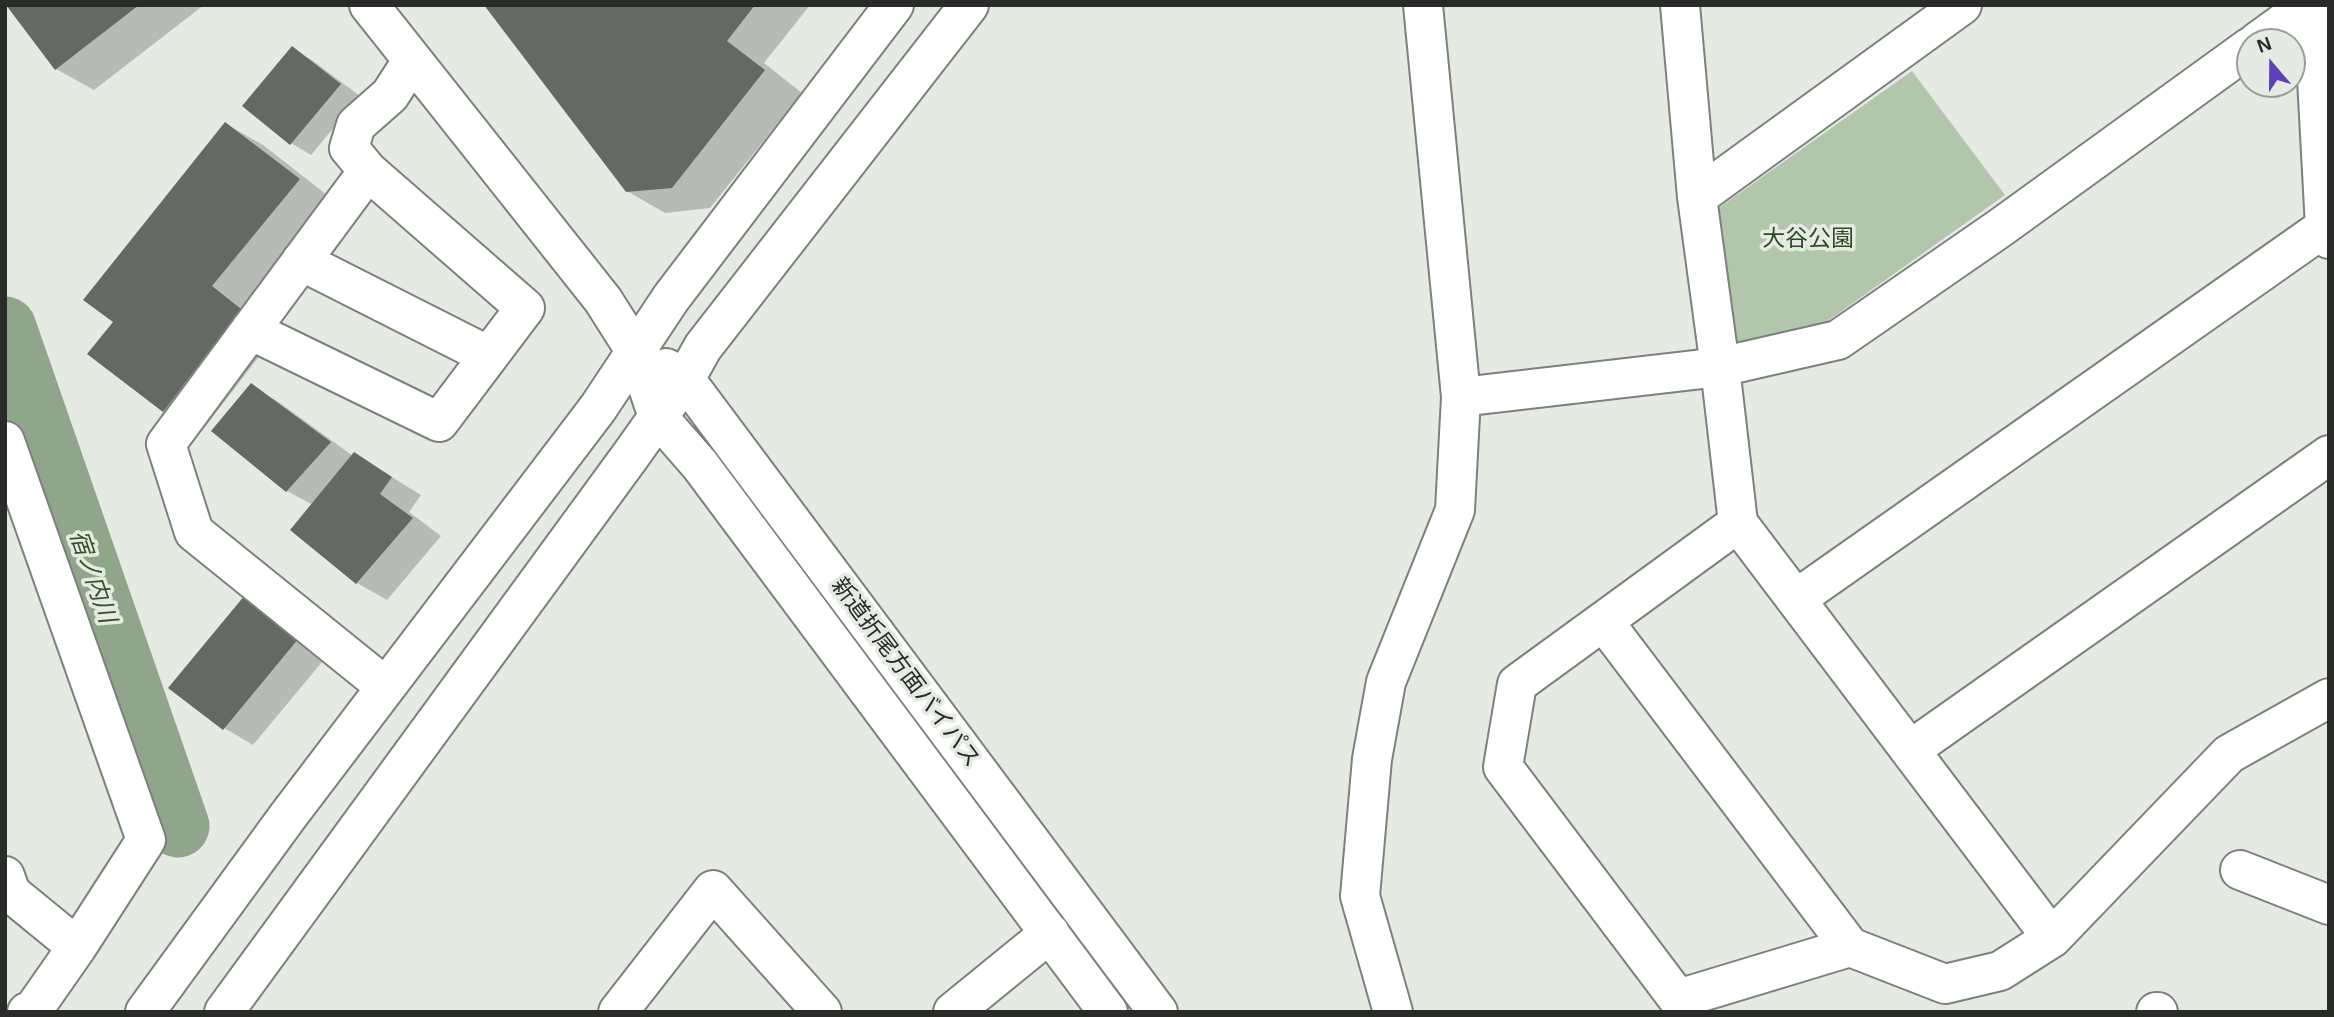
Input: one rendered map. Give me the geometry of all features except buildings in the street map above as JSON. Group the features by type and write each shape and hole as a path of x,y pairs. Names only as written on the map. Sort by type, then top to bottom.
{"street":[{"path":"369,5 603,300 636,352 658,417 700,465 1108,1012"},
{"path":"145,1012 386,687 598,408 671,298 894,5"},
{"path":"224,1012 658,417 685,379 703,347 969,5"},
{"path":"1393,1012 1360,897 1372,759 1387,682 1455,510 1461,397 1423,5"},
{"path":"1680,5 1697,198 1738,523 2052,938"},
{"path":"1697,198 1962,5"},
{"path":"2277,28 2311,5"},
{"path":"1796,599 2327,233 2311,5"},
{"path":"1461,397 1720,367 1838,340 2000,228 2236,57"},
{"path":"250,330 439,422 525,308 368,172 349,148 356,125 390,94 412,61"},
{"path":"368,172 166,444 194,532 386,687"},
{"path":"301,261 489,356"},
{"name":"新道折尾方面バイパス","path":"636,352 685,379 1158,1012"},
{"path":"5,441 146,840 77,947 33,1010 27,1012"},
{"path":"1910,750 2329,455"},
{"path":"1738,523 1517,684 1503,766 1678,999 1850,947"},
{"path":"1604,622 1850,947 1945,984 2000,971 2052,938 2229,754 2329,698"},
{"path":"2240,870 2329,905"},
{"path":"7,888 77,947"},
{"path":"618,1012 713,890 822,1012"},
{"path":"953,1012 1050,933"}],"green space":[{"name":"大谷公園","path":"1912,71 2005,195 1822,325 1733,348 1717,209"}],"waterway":[{"name":"宿ノ内川","path":"5,328 178,826"}]}
